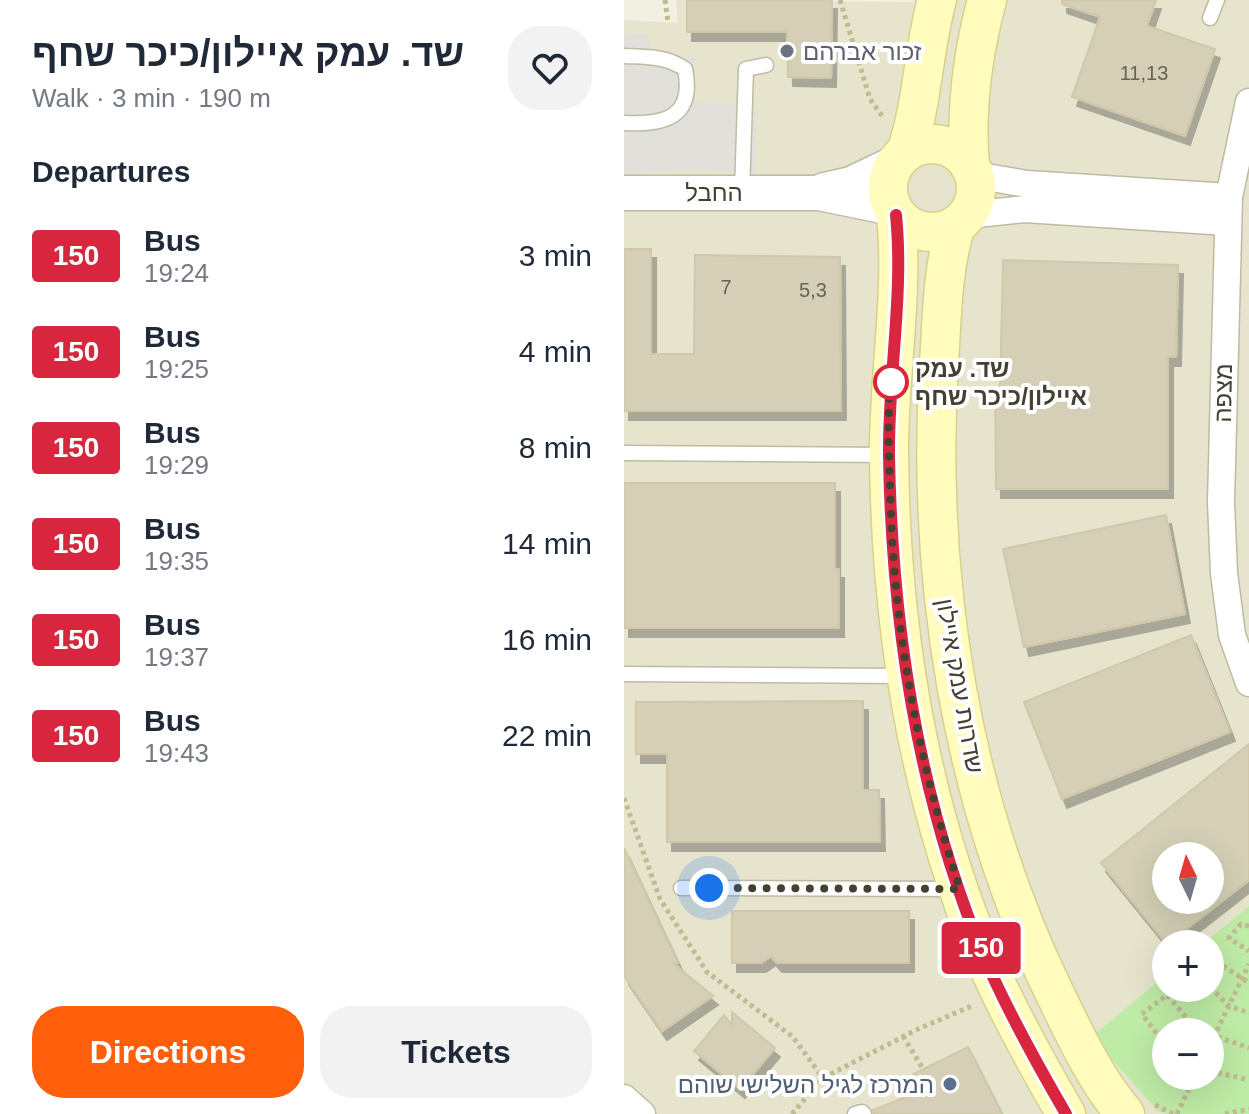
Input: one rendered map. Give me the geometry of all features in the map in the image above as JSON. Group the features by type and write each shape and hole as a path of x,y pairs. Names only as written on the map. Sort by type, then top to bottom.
{"main road":[{"path":"937,0 929,27 916,118 887,186 894,212 907,226 927,232 942,231 962,220 973,205 977,190 972,171 967,110 977,36 987,0"},
{"path":"900,157 920,145 935,144 956,151 972,171"},
{"name":"שדרות עמק איילון","path":"894,212 898,240 889,455 894,568 907,676 934,805 985,959 1066,1114"},
{"name":"שדרות עמק איילון","path":"962,220 947,266 936,449 941,565 956,691 987,821 1029,941 1079,1043 1125,1114"}],"street":[{"name":"מצפה","path":"1249,102 1228,210 1221,502 1223,559 1232,635 1249,683"},
{"name":"החבל","path":"804,193 851,184 900,157"},
{"path":"972,171 1027,184 1228,210"},
{"name":"החבל","path":"624,193 804,193 841,197 894,212"},
{"path":"962,220 1025,209 1228,210"},
{"path":"624,1098 642,1114"}],"lane":[{"path":"1210,18 1217,0"},
{"path":"624,56 673,60 685,69 689,85 678,113 668,120 624,123"},
{"path":"742,192 746,69 766,65"},
{"path":"624,453 889,455"},
{"path":"624,674 907,676"},
{"path":"681,888 960,889"},
{"path":"855,1114 864,1114"}],"path":[{"path":"665,0 668,22"},
{"path":"840,0 870,99 885,120"},
{"path":"624,798 660,899 707,972 793,1037 823,1078"},
{"path":"1249,926 1241,924 1229,938 1249,951"},
{"path":"1221,1018 1249,964"},
{"path":"1224,967 1249,983"},
{"path":"1152,1027 1142,1014 1167,995 1187,1018"},
{"path":"1224,1001 1249,1013"},
{"path":"792,1114 823,1078 903,1036 979,1003"},
{"path":"903,1036 923,1069"},
{"path":"1224,1039 1249,1048"},
{"path":"1224,1074 1249,1080"},
{"path":"1177,1114 1188,1090"},
{"path":"1225,1114 1249,1109"}],"shaded area":[{"path":"676,0 1249,0 1249,1114 624,1114 624,20 678,23"},
{"path":"624,33 647,34 654,57 694,57 695,102 757,104 756,175 695,169 624,175"}],"green space":[{"path":"1249,906 1249,1114 1168,1114 1158,1111 1106,1053 1096,1033 1152,987 1152,1002 1224,1002 1224,930 1220,930"}],"building":[{"path":"687,0 832,0 831,78 788,77 787,32 687,32"},
{"path":"1062,0 1156,0 1147,26 1215,49 1185,136 1072,97 1100,17 1062,4"},
{"path":"624,249 651,249 651,354 694,354 695,255 840,257 841,411 624,411"},
{"path":"1003,260 1178,265 1176,357 1168,357 1168,489 996,489 995,390 1000,390"},
{"path":"624,483 835,483 839,628 624,628"},
{"path":"1166,515 1185,614 1024,647 1003,549"},
{"path":"1191,635 1230,732 1062,799 1024,702"},
{"path":"863,701 863,790 879,790 880,842 667,842 667,754 636,754 636,702"},
{"path":"1249,744 1249,880 1224,900 1224,842 1152,842 1152,914 1205,914 1185,930 1156,930 1101,863"},
{"path":"624,848 678,963 673,963 713,996 662,1031 624,976"},
{"path":"732,911 909,911 909,963 777,963 771,956 761,963 732,963"},
{"path":"732,1012 775,1048 740,1089 694,1051 724,1015 732,1025"},
{"name":"המרכז לגיל השלישי שוהם","path":"968,1047 1002,1114 874,1114 873,1110 913,1094 913,1074"}],"bus line":[{"name":"150","path":"896,215 898,240 889,455 894,568 910,700 942,834 985,959 1066,1114"}],"place":[{"name":"זכור אברהם","path":"787,51"},
{"name":"שד. עמק איילון/כיכר שחף","path":"891,382"},
{"name":"המרכז לגיל השלישי שוהם","path":"950,1084"}],"route":[{"path":"709,888 960,889 942,834 924,760 903,653 891,512 891,382"}]}
